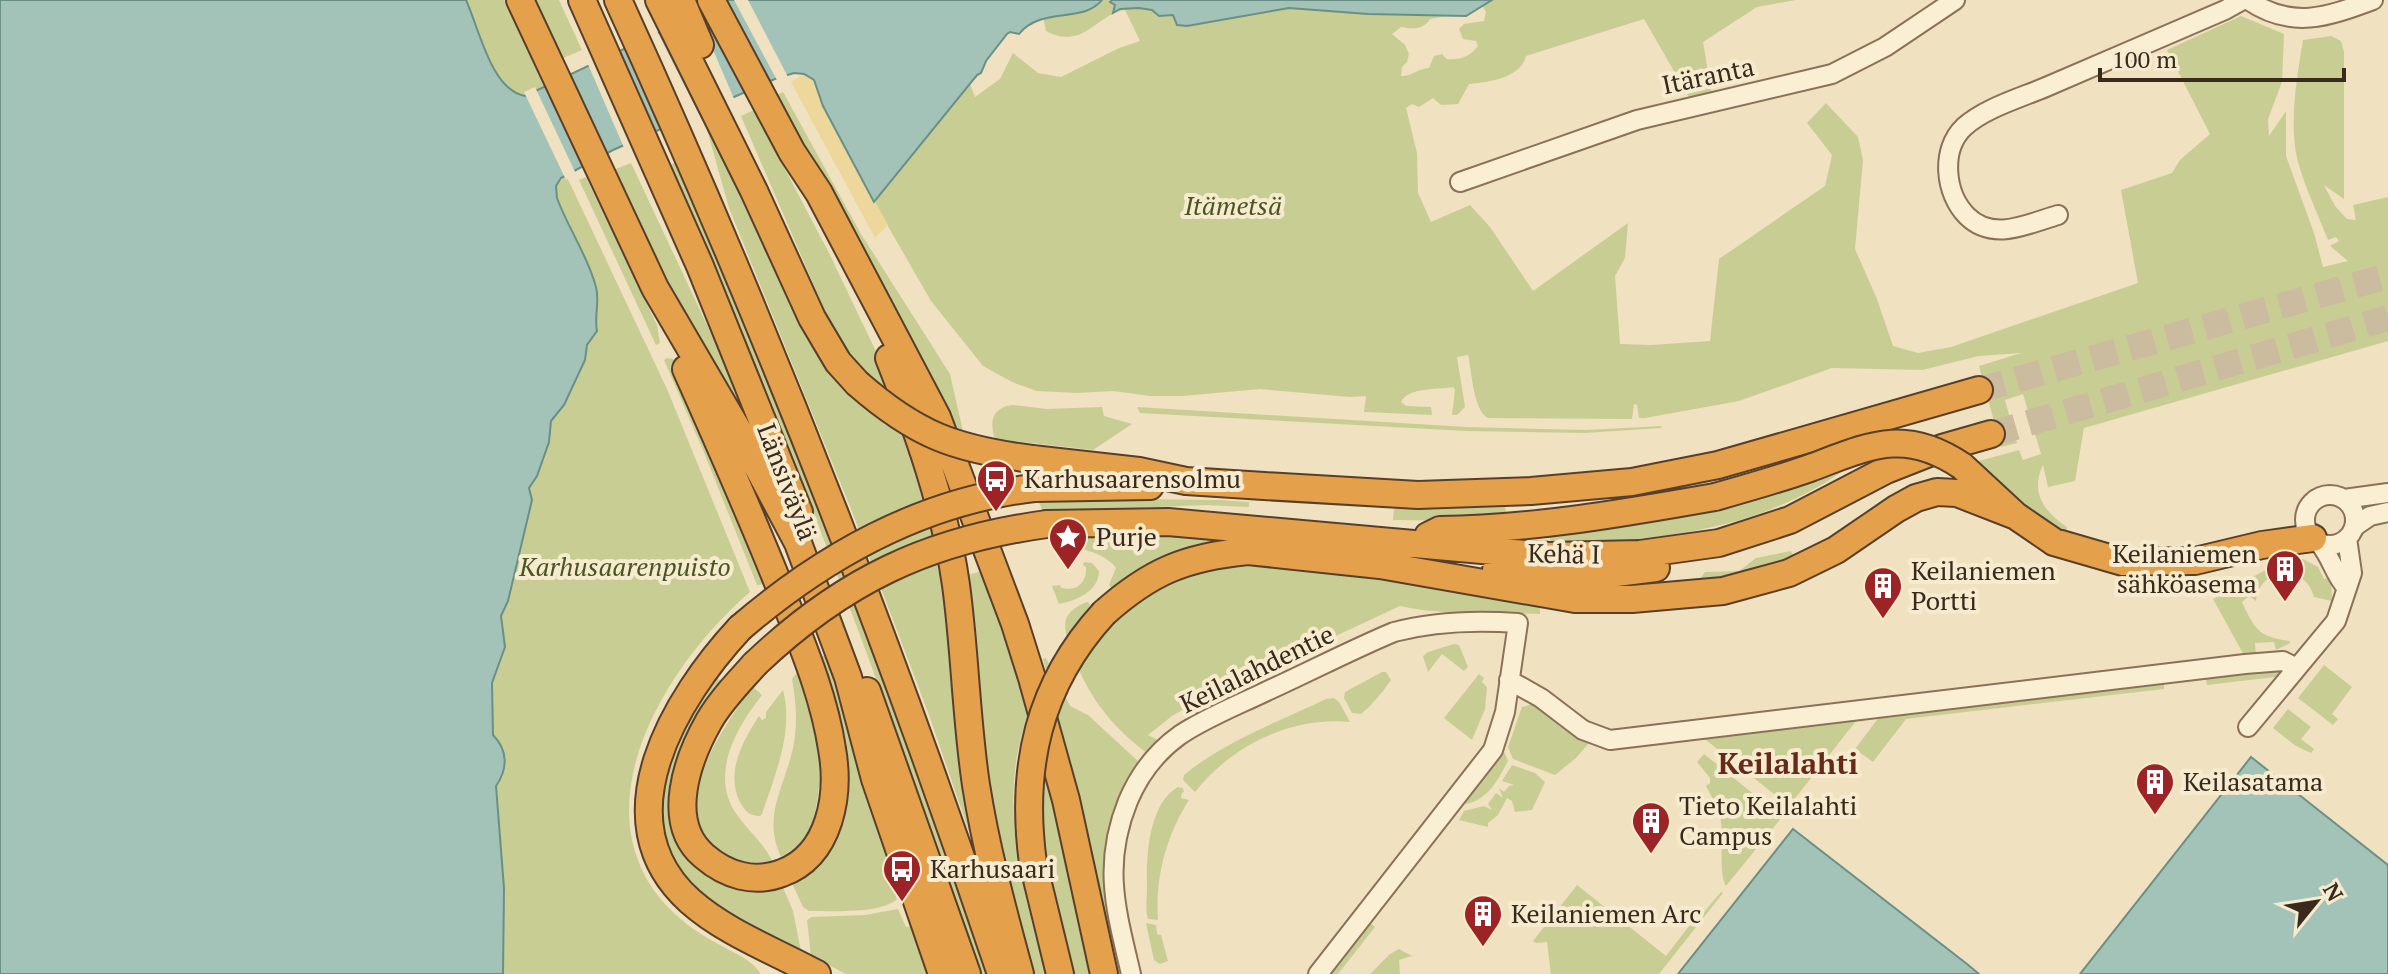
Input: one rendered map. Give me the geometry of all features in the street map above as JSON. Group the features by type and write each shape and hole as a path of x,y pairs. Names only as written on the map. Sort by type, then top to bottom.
{"highway":[{"path":"520,0 655,288 746,443 798,543 848,677 875,779 942,974"},
{"path":"575,0 605,50"},
{"name":"Länsiväylä","path":"582,0 648,145 805,526 903,787 967,974"},
{"name":"Länsiväylä","path":"618,0 735,266 881,635 1001,974"},
{"path":"711,0 792,152 819,193 937,417 1015,624 1032,678 1066,800 1104,974"},
{"path":"673,6 812,318 838,362 857,383 905,422 932,437 980,451 1139,471 1186,481 1418,495 1531,491 1632,482 1718,465 1979,390"},
{"path":"792,152 810,197 886,351 935,487 956,583 978,795 994,879 1020,974"},
{"name":"Kehä I","path":"655,288 662,315 746,503 802,643 832,749 832,805 819,844 802,863 775,876 746,878 713,864 699,851 688,833 683,794 687,772 709,720 755,664 815,614 890,567 969,538 1047,524 1168,522 1549,556 1640,554 1719,543 1790,520 1886,470 1942,448 1991,434"},
{"path":"1414,543 1440,530 1524,526 1715,497 1763,484 1884,442 1903,442 1944,454 1962,466 2016,516 2054,542 2123,562 2195,561 2262,545 2316,540"},
{"path":"817,974 711,917 674,885 654,844 650,821 653,779 665,735 690,690 718,652 740,628 809,574 881,533 958,504 1034,488 1140,487 1186,481"},
{"path":"1380,565 1575,599 1678,596 1723,591 1789,573 1836,550 1916,498 1937,492 1957,493 2016,516"},
{"path":"1060,974 1033,863 1027,800 1035,741 1043,713 1064,666 1087,632 1104,613 1154,575 1207,556 1248,551 1380,565 1600,575 1683,562 1719,543"}],"street":[{"name":"Itäranta","path":"1460,182 1637,120 1832,74 1885,47 1955,0"},
{"path":"2058,215 1995,231 1967,216 1953,195 1949,181 1949,157 1959,133 1980,117 2246,0 2285,17 2310,19 2373,0"},
{"path":"2346,587 2338,578 2330,555 2308,532 2305,518 2311,504 2322,496 2344,499 2388,493"},
{"path":"2248,727 2336,621 2342,607 2352,573 2353,510 2344,499"},
{"path":"2316,540 2333,545 2370,516 2388,512"},
{"name":"Keilalahdentie","path":"1131,974 1115,904 1112,870 1114,843 1132,791 1151,762 1168,744 1214,716 1394,632 1424,624 1455,621 1518,623 1509,680"},
{"path":"1318,974 1493,750 1502,728 1509,680 1541,698 1583,730 1610,740 2260,662 2283,661 2297,668"}],"green space":[{"path":"466,0 504,0 544,87 522,96 506,88 492,65"},
{"path":"534,0 559,0 582,50 561,59"},
{"name":"Itämetsä","path":"1004,0 1169,0 1174,20 1187,26 1289,8 1447,16 1430,19 1417,28 1401,27 1392,34 1405,45 1409,54 1401,76 1429,68 1434,56 1442,54 1447,59 1456,59 1471,53 1478,46 1476,41 1463,39 1459,29 1464,24 1484,21 1486,12 1482,5 1492,0 1796,0 1757,7 1703,42 1712,95 1690,99 1644,19 1526,56 1511,74 1469,84 1458,104 1441,105 1433,98 1419,107 1412,104 1406,108 1417,153 1418,193 1431,222 1470,205 1490,227 1533,291 1628,223 1625,258 1615,276 1620,344 1710,341 1719,259 1825,186 1832,155 1807,123 1826,103 1858,137 1863,160 1855,249 1893,346 1918,353 1951,347 2138,283 2121,190 2172,173 2180,160 2210,134 2167,50 2241,16 2284,34 2282,82 2268,119 2269,136 2286,111 2286,156 2323,267 2348,261 2330,246 2339,241 2336,237 2328,240 2303,179 2295,144 2295,99 2303,40 2331,36 2341,41 2344,52 2344,199 2324,185 2335,206 2347,219 2356,220 2353,205 2388,197 2388,341 2084,428 2075,481 2048,487 2043,465 2039,475 2042,500 2052,515 2067,527 2066,532 2010,497 1972,463 2019,450 2023,460 2041,454 2023,394 2005,400 2017,443 2001,447 1979,366 2021,353 1979,356 1922,370 1832,368 1739,401 1645,418 1639,418 1637,405 1634,404 1632,419 1488,418 1476,399 1468,355 1457,357 1465,407 1457,415 1452,415 1453,387 1416,391 1401,402 1406,406 1431,407 1432,415 1364,412 1366,396 1260,389 1183,396 1113,391 1037,391 983,366 931,301 874,202 986,61 981,73 970,84 975,97 1000,79 1013,53 1038,73 1061,77 1140,41 1125,10 1070,37 1046,31 1043,17 1026,27"},
{"path":"783,92 861,234 950,374 965,440 954,430 777,95"},
{"path":"754,110 829,253 893,387 936,527 984,875 929,715 851,509 729,208 707,130 709,124 802,331 824,366 848,394 885,425 894,427 878,385 849,353 831,325 741,116"},
{"path":"674,162 678,164 755,348 843,569 987,974 980,974 834,567 755,366 671,166"},
{"path":"631,163 736,387 759,450 678,308 613,170"},
{"name":"Karhusaarenpuisto","path":"566,175 667,389 750,592 691,654 666,692 646,733 633,775 629,817 637,858 659,897 673,912 704,936 748,961 761,974 503,974 504,888 496,786 503,776 493,735 492,683 505,647 501,616 508,601 532,500 528,488 541,464 554,416 569,395 597,331 596,287 557,198 556,186"},
{"path":"586,177 657,325 660,343 656,345 579,180"},
{"path":"673,359 708,435 802,677 818,737 820,781 814,821 802,844 781,857 776,842 774,815 795,739 792,679 797,672 764,584 757,585 664,360"},
{"path":"1013,405 1046,409 1102,407 1104,416 1132,424 1093,450 995,439 992,427 996,412"},
{"path":"1137,407 1466,427 1586,430 1662,426 1585,433 1466,431 1140,413"},
{"path":"1852,464 1820,486 1785,504 1709,528 1629,540 1551,541 1548,535 1626,523 1628,526 1716,511"},
{"path":"1037,498 1220,500 1249,502 1249,507 1206,505 1043,512"},
{"path":"1505,507 1507,518 1477,521 1393,520 1394,509"},
{"path":"1133,534 1221,538 1221,542 1163,558 1112,589 1109,585 1116,568 1111,562 1088,551 1055,545 1052,538"},
{"path":"1791,551 1794,556 1711,580 1637,588 1645,583 1699,580 1705,572 1739,571 1756,558"},
{"path":"2301,558 2318,567 2324,579 2331,577 2332,601 2314,597 2302,578 2293,574 2274,575 2259,589 2256,601 2249,596 2242,602 2259,630 2290,643 2276,650 2274,642 2255,643 2256,657 2245,657 2213,599 2278,563"},
{"path":"1084,562 1092,563 1099,571 1095,584 1079,598 1059,604 1052,586 1071,589 1079,586 1086,573"},
{"path":"1248,566 1416,581 1540,603 1540,614 1451,612 1400,606 1209,695 1172,716 1148,735 1160,741 1151,753 1147,753 1107,716 1079,670 1111,626 1150,595 1171,583 1195,575"},
{"path":"986,570 1032,705 1021,739 1013,806 1021,874 1046,974 1029,974 992,812 964,576"},
{"path":"1087,602 1090,604 1089,610 1067,637 1065,624 1068,615"},
{"path":"1454,644 1459,645 1468,667 1464,671 1442,654 1428,672 1423,656"},
{"path":"830,652 896,879 890,882 897,899 880,907 809,911 803,907 791,881 831,846 815,660"},
{"path":"1046,658 1070,706 1088,715 1140,763 1120,801 1124,974 1114,974 1058,733 1054,700 1043,659"},
{"path":"2324,665 2352,687 2332,714 2338,719 2333,725 2298,698"},
{"path":"2286,666 2275,677 2207,685 2205,673"},
{"path":"1386,672 1391,680 1388,685 1361,714 1352,713 1344,698 1345,692"},
{"path":"717,674 719,680 723,679 694,721 674,771 671,797 673,822 681,845 697,866 782,885 793,911 801,951 741,924 708,903 682,877 667,849 660,820 662,790 669,760 698,702"},
{"path":"1479,674 1487,687 1485,709 1472,740 1444,718"},
{"path":"2164,682 2164,689 1906,719 1873,762 1855,749 1883,712"},
{"path":"752,686 762,695 735,738 729,753 725,785 729,801 738,816 772,861 756,863 734,859 715,847 701,829 696,808 698,786 705,764"},
{"path":"783,690 786,721 782,753 762,814 753,815 740,802 734,779 735,768 742,746 759,716 762,720 766,718 766,712"},
{"path":"1334,698 1350,722 1306,724 1264,738 1226,761 1195,792 1183,780 1184,775 1200,763 1234,742"},
{"path":"1537,703 1589,743 1555,775 1513,759 1508,747 1522,707"},
{"path":"2288,709 2311,727 2301,739 2314,749 2311,753 2273,728"},
{"path":"1860,716 1789,806 1701,736"},
{"path":"1502,747 1508,761 1495,784 1478,800 1461,805 1490,768"},
{"path":"1704,754 1782,817 1726,886 1722,873 1720,817 1706,786 1710,778 1697,762"},
{"path":"1045,756 1097,974 1075,974 1046,864 1040,812"},
{"path":"1512,765 1535,773 1545,782 1532,810 1515,812 1512,801 1507,798 1488,827 1459,820 1464,811 1484,806 1492,810 1488,804 1496,793 1503,798 1499,788 1504,792 1514,785 1502,781"},
{"path":"1178,787 1183,788 1181,798 1189,800 1168,843 1160,873 1158,920 1148,919 1147,862 1151,833 1160,806"},
{"path":"1577,885 1666,956 1699,913 1704,912 1723,893 1659,974 1551,974 1547,942 1533,941"},
{"path":"898,909 906,927 912,926 932,974 846,974 811,956 807,920 812,917 865,915"},
{"path":"1368,921 1375,927 1338,974 1328,974"},
{"path":"1146,923 1156,925 1168,961 1160,964 1154,960"},
{"path":"1399,949 1412,956 1399,960 1400,974 1370,974 1390,954"}],"sand":[{"path":"804,74 814,80 823,106 888,225 875,238 791,82"}],"water":[{"path":"0,0 466,0 495,70 513,91 525,96 727,0 1102,0 1084,12 1039,20 1019,34 1007,34 986,61 981,73 874,202 823,106 814,80 794,73 613,150 561,178 556,186 557,198 596,287 597,331 587,345 585,360 564,405 551,421 549,442 537,476 529,488 532,500 508,601 501,616 505,647 492,683 493,735 505,760 496,786 504,888 503,974 0,974"},
{"path":"1492,0 1466,16 1368,14 1289,8 1187,26 1177,25 1173,15 1159,16 1152,10 1120,9 1113,13 1115,5 1110,2"},
{"path":"2251,757 2388,865 2388,974 2080,974"},
{"path":"1793,829 1967,964 1979,974 1678,974"}],"pier":[{"path":"734,0 748,0 789,79 778,82"},
{"path":"696,10 735,101 704,114"},
{"path":"656,29 700,116 663,133 624,44"},
{"path":"619,47 658,135 625,150 587,62"},
{"path":"535,87 576,174 566,180 524,92"}],"tunnel":[{"path":"1979,390 2388,276"},
{"path":"1991,434 2388,318"}],"place":[{"name":"Karhusaarensolmu","path":"996,513"},
{"name":"Purje","path":"1068,571"},
{"name":"Keilaniemen sähköasema","path":"2285,603"},
{"name":"Keilaniemen Portti","path":"1883,620"},
{"name":"Keilasatama","path":"2155,816"},
{"name":"Tieto Keilalahti Campus","path":"1651,855"},
{"name":"Karhusaari","path":"902,903"},
{"name":"Keilaniemen Arc","path":"1483,948"}],"district":[{"name":"Keilalahti","path":"1788,764"}]}
